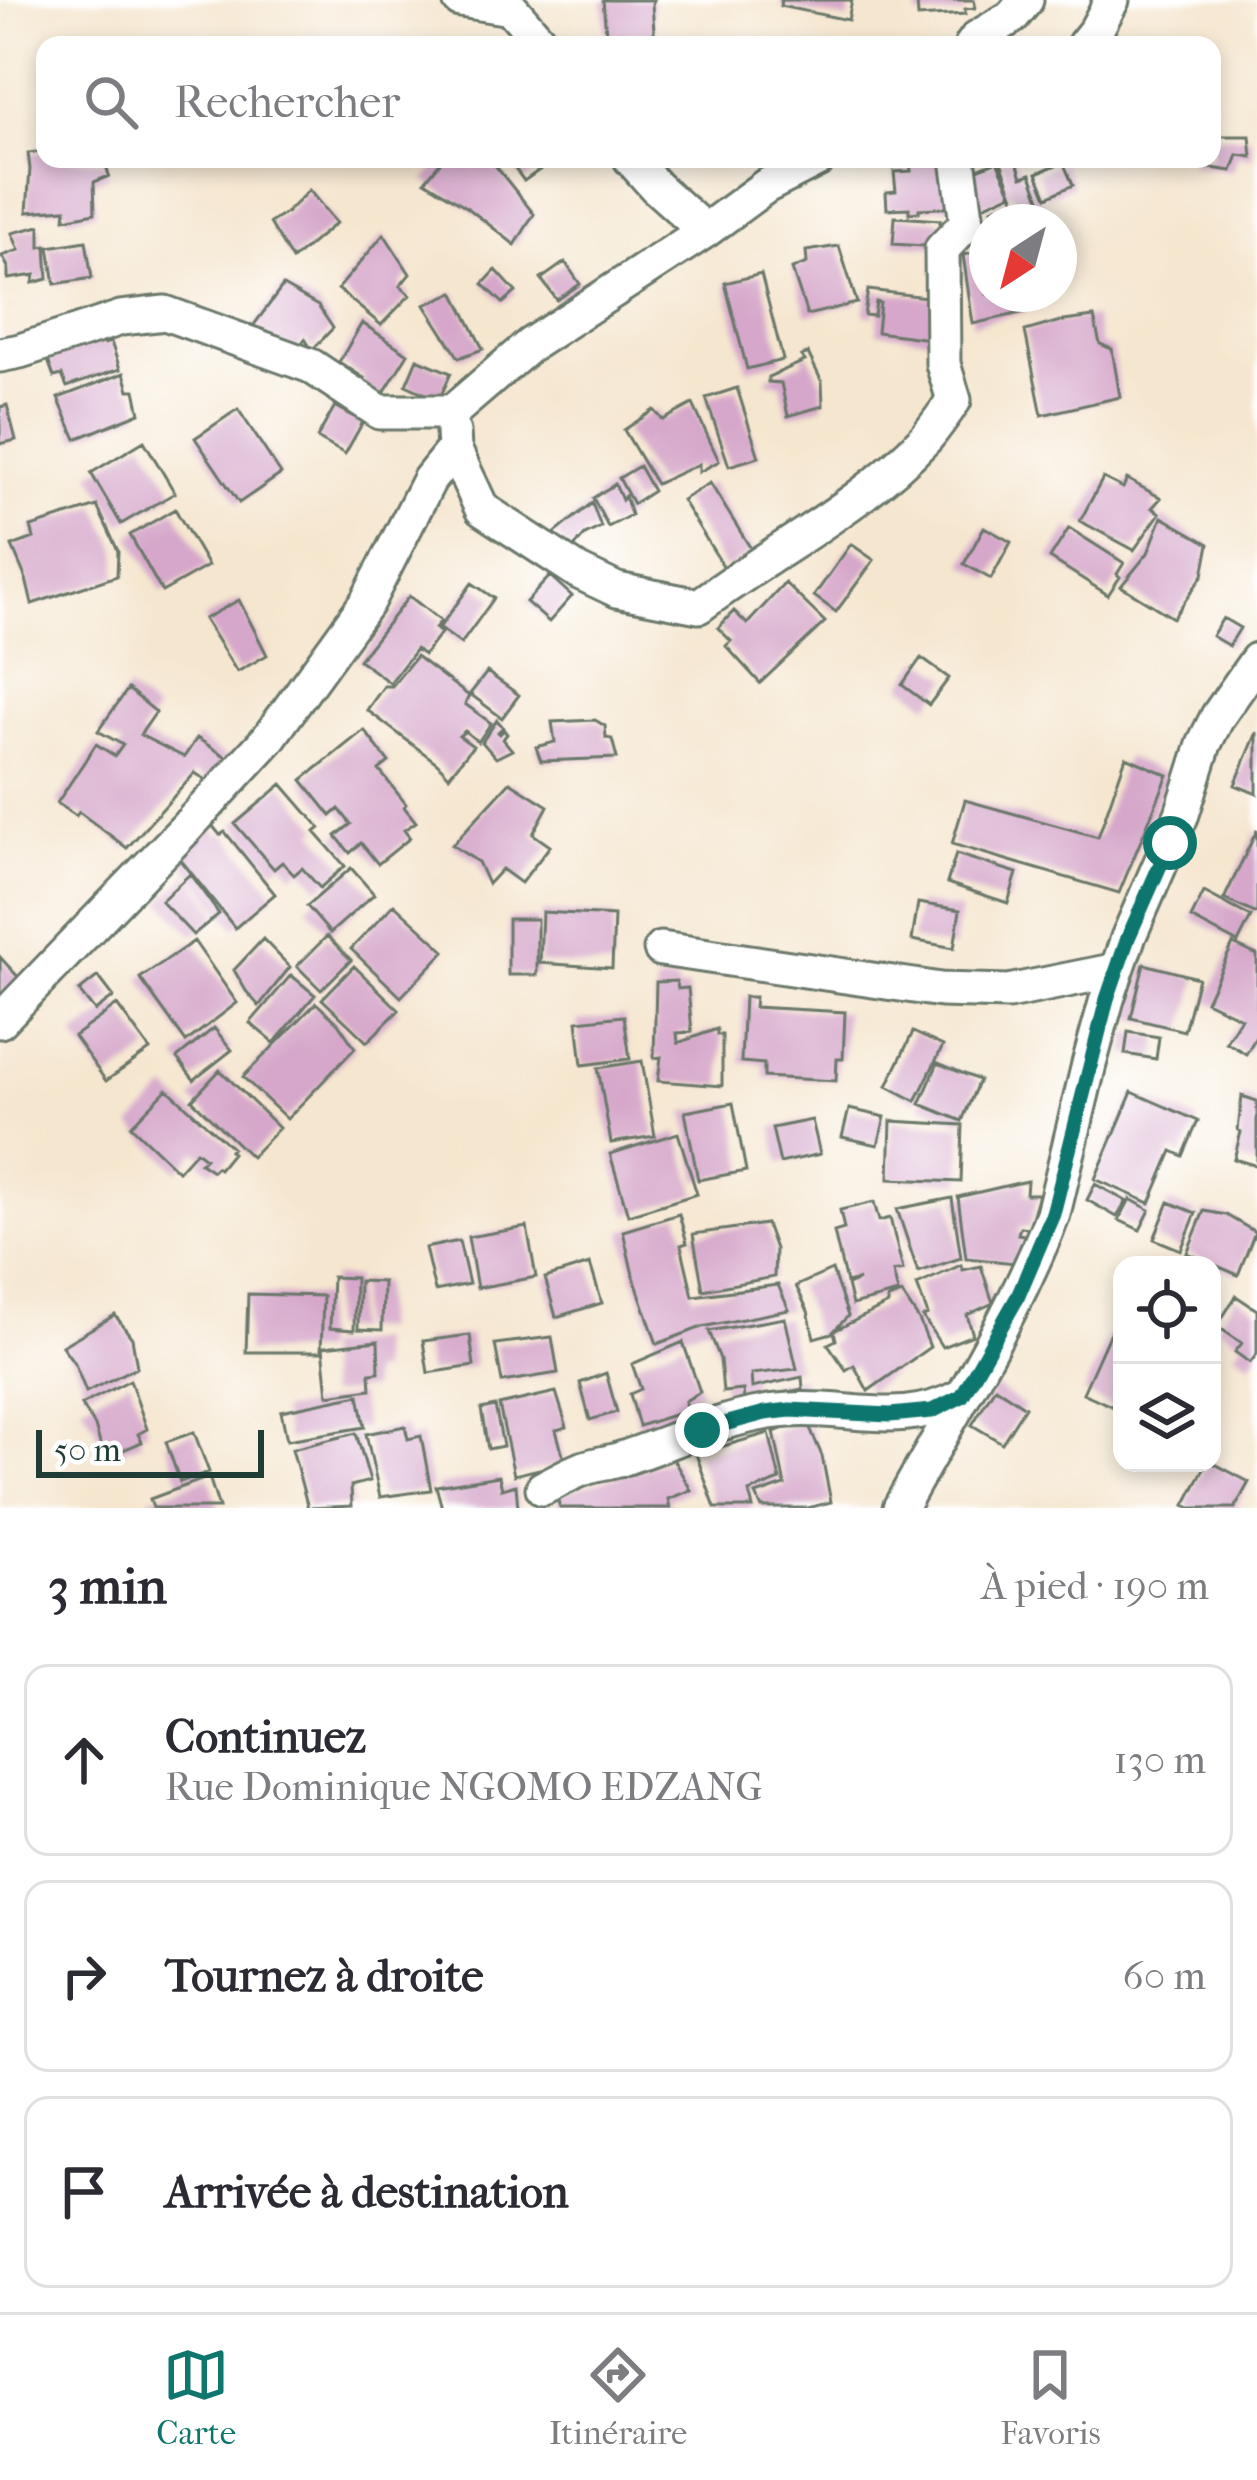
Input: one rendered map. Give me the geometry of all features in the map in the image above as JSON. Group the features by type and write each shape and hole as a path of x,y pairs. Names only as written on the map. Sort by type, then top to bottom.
{"street":[{"path":"460,0 511,4 536,36"},
{"path":"980,36 1012,17 1026,0"},
{"path":"1091,36 1112,0"},
{"path":"640,168 705,231"},
{"path":"0,355 121,318 165,313 311,366 380,412 452,412 530,345 766,186 801,168"},
{"path":"452,412 454,449 482,509 579,572 617,590 699,606 875,484 927,437 955,400 944,364 942,249 967,223 959,168"},
{"path":"0,1022 268,739 368,602 429,480 454,449"},
{"path":"900,1508 1017,1298 1053,1214 1117,970 1182,814 1204,744 1257,660"},
{"path":"661,949 941,990 1008,992 1117,970"},
{"path":"543,1488 585,1468 765,1413 910,1414 932,1411 962,1396"}],"building":[{"path":"603,0 654,0 654,36 606,36"},
{"path":"781,0 852,0 848,20 780,6"},
{"path":"917,0 974,0 975,8 965,9 965,14 918,17"},
{"path":"1221,136 1250,136 1252,157 1238,155 1232,171 1211,168 1221,168"},
{"path":"36,152 36,168 107,168 109,176 94,182 95,213 65,219 66,209 27,212 28,153"},
{"path":"436,168 497,168 534,214 515,245 425,181"},
{"path":"515,168 542,168 524,181"},
{"path":"954,168 956,207 909,213 909,208 887,209 886,192 896,191 894,172"},
{"path":"1000,168 1012,193 982,204 968,173"},
{"path":"1003,168 1019,168 1022,177 1031,174 1042,204 1005,204 1015,200"},
{"path":"1066,168 1073,185 1047,197 1037,173"},
{"path":"309,190 336,223 292,260 270,223"},
{"path":"895,217 940,220 939,247 893,244"},
{"path":"40,226 48,279 33,283 35,275 8,279 2,256 19,250 12,233"},
{"path":"384,234 410,274 400,286 410,295 381,325 338,289"},
{"path":"86,241 92,278 55,284 49,247"},
{"path":"839,246 857,303 807,315 792,269 807,263 806,251"},
{"path":"969,254 969,296 963,255"},
{"path":"565,262 580,284 557,300 541,279"},
{"path":"496,270 516,292 503,303 483,284"},
{"path":"761,274 783,360 747,369 725,283"},
{"path":"283,286 318,306 333,328 312,350 305,339 294,354 253,326"},
{"path":"868,290 935,298 930,339 877,332 880,303 876,302 874,316 864,315"},
{"path":"454,292 483,349 459,358 425,305"},
{"path":"971,312 1025,312 973,324"},
{"path":"1094,317 1100,344 1112,349 1120,397 1042,415 1025,331"},
{"path":"362,323 408,354 380,399 360,386 364,378 339,362"},
{"path":"101,334 104,344 111,342 120,369 67,387 62,375 54,377 45,352"},
{"path":"808,353 822,382 823,406 788,416 781,383 768,382 768,377 805,361 801,356"},
{"path":"417,359 451,373 439,400 406,385"},
{"path":"124,373 129,390 135,390 140,413 76,439 58,398"},
{"path":"737,388 759,457 729,466 706,398"},
{"path":"693,404 719,461 699,472 699,464 656,484 624,430 654,410 663,420"},
{"path":"7,405 16,440 0,444 0,407"},
{"path":"335,406 363,422 345,454 317,438"},
{"path":"238,409 281,474 239,503 195,438"},
{"path":"144,441 175,493 121,524 91,473"},
{"path":"639,466 653,491 633,504 619,478"},
{"path":"1103,478 1123,488 1127,479 1161,498 1152,508 1160,513 1134,550 1080,521"},
{"path":"710,483 753,552 725,569 682,500"},
{"path":"615,484 631,515 608,527 593,498"},
{"path":"592,503 601,527 585,535 571,551 554,534"},
{"path":"97,506 118,551 117,576 32,604 12,546 34,538 31,527"},
{"path":"175,509 208,566 162,592 130,535"},
{"path":"1162,517 1209,544 1203,575 1173,618 1121,586 1148,553"},
{"path":"984,527 1011,542 991,579 964,564"},
{"path":"1069,528 1124,563 1108,595 1050,558"},
{"path":"851,544 874,560 836,612 814,596"},
{"path":"550,576 572,596 549,622 526,602"},
{"path":"472,583 494,598 461,644 439,628"},
{"path":"785,583 825,622 760,683 726,646 731,641 718,628 734,611 747,624"},
{"path":"409,596 441,621 435,628 441,633 424,655 416,649 390,683 359,660"},
{"path":"239,600 267,655 237,672 204,619"},
{"path":"1223,618 1240,628 1229,646 1212,636"},
{"path":"416,656 469,696 465,704 491,723 478,742 465,731 459,736 473,746 449,776 367,710"},
{"path":"921,658 949,678 929,705 902,685"},
{"path":"487,672 519,695 502,718 470,694"},
{"path":"128,689 156,712 140,735 184,757 197,738 228,758 212,784 195,773 127,848 79,812 76,816 57,803 96,744 115,756 123,745 98,731"},
{"path":"497,720 503,727 498,732 504,730 503,739 512,750 496,758 482,742"},
{"path":"595,720 605,726 617,758 541,761 536,747 555,742 552,722"},
{"path":"364,730 389,762 379,770 416,822 404,830 410,838 378,864 361,843 350,853 336,836 351,824 339,809 331,816 302,780"},
{"path":"1257,732 1257,794 1235,785"},
{"path":"1126,757 1168,775 1119,893 952,844 965,800 1098,837"},
{"path":"510,782 548,806 533,834 550,846 521,883 502,869 488,884 478,862 452,845"},
{"path":"282,784 345,866 320,888 302,868 294,875 282,862 274,869 235,824"},
{"path":"211,824 220,835 225,832 275,894 235,928 176,854"},
{"path":"1257,830 1257,914 1224,899"},
{"path":"956,854 1017,873 1008,903 947,883"},
{"path":"351,868 374,894 330,933 307,906"},
{"path":"190,874 219,914 193,935 161,901"},
{"path":"1204,892 1251,917 1238,943 1191,918"},
{"path":"918,903 960,910 954,948 912,940"},
{"path":"394,904 445,951 401,997 351,949"},
{"path":"542,912 614,916 612,968 540,963"},
{"path":"508,919 537,919 537,975 508,975"},
{"path":"327,936 351,960 321,990 297,966"},
{"path":"263,939 290,967 259,1006 234,970"},
{"path":"194,941 237,1003 186,1042 140,978"},
{"path":"1233,944 1257,955 1257,1035 1246,1054 1226,1042 1241,1018 1206,1001"},
{"path":"0,957 20,979 0,998"},
{"path":"1144,964 1198,978 1184,1031 1131,1018"},
{"path":"354,966 399,1010 367,1042 322,999"},
{"path":"291,975 315,995 274,1043 250,1023"},
{"path":"98,976 114,997 95,1011 79,991"},
{"path":"676,981 678,989 688,988 692,1032 677,1033 678,1043 717,1029 717,1035 722,1035 722,1086 658,1081 656,982"},
{"path":"744,997 755,997 754,1007 845,1012 843,1059 837,1059 836,1081 764,1077 764,1064 741,1062"},
{"path":"316,1003 355,1048 287,1119 243,1077"},
{"path":"117,1005 150,1050 106,1081 74,1036"},
{"path":"624,1016 630,1059 582,1065 577,1021"},
{"path":"214,1028 232,1050 194,1080 177,1058"},
{"path":"913,1032 943,1046 916,1101 887,1086"},
{"path":"1128,1032 1159,1037 1156,1059 1125,1054"},
{"path":"642,1061 655,1136 611,1143 598,1068"},
{"path":"938,1063 979,1080 962,1121 920,1104"},
{"path":"220,1070 279,1128 251,1157 192,1100"},
{"path":"167,1089 232,1148 219,1169 212,1171 200,1163 205,1158 196,1151 178,1171 131,1126"},
{"path":"1132,1092 1198,1121 1183,1156 1172,1151 1150,1203 1095,1179"},
{"path":"1242,1096 1257,1101 1257,1166 1234,1159"},
{"path":"733,1103 746,1171 698,1180 685,1112"},
{"path":"849,1109 885,1117 878,1145 842,1137"},
{"path":"812,1120 820,1154 780,1163 772,1128"},
{"path":"891,1121 963,1125 961,1182 889,1179"},
{"path":"678,1133 697,1194 628,1215 610,1154"},
{"path":"1027,1181 1026,1194 1039,1194 1029,1228 1020,1227 1018,1234 1024,1235 1015,1263 966,1258 958,1197"},
{"path":"1095,1184 1126,1201 1117,1217 1087,1200"},
{"path":"952,1198 961,1258 918,1272 897,1209"},
{"path":"1130,1199 1150,1210 1140,1230 1119,1220"},
{"path":"874,1202 879,1221 890,1218 903,1270 893,1272 898,1293 852,1305 847,1285 859,1280 846,1283 834,1232 844,1229 840,1210"},
{"path":"1169,1202 1196,1213 1181,1250 1154,1239"},
{"path":"1204,1211 1226,1215 1255,1232 1238,1275 1221,1268 1221,1256 1187,1253"},
{"path":"679,1214 693,1296 778,1285 789,1310 702,1327 657,1344 623,1231"},
{"path":"766,1224 775,1249 774,1277 703,1290 693,1234"},
{"path":"527,1227 536,1277 477,1288 468,1237"},
{"path":"459,1241 469,1284 435,1291 425,1248"},
{"path":"590,1264 602,1303 556,1317 545,1278"},
{"path":"961,1265 963,1270 981,1266 993,1303 967,1315 973,1335 942,1347 923,1317 928,1315 917,1285"},
{"path":"832,1270 848,1316 832,1333 814,1338 796,1286"},
{"path":"332,1277 355,1278 354,1330 330,1328"},
{"path":"359,1281 383,1282 382,1330 358,1329"},
{"path":"248,1294 323,1296 321,1352 246,1352"},
{"path":"902,1294 930,1347 868,1391 854,1365 846,1370 828,1344 836,1340 834,1331"},
{"path":"1236,1296 1257,1310 1257,1354 1250,1363 1235,1352 1242,1343 1221,1329 1221,1320"},
{"path":"115,1315 132,1338 137,1367 86,1392 62,1346"},
{"path":"785,1318 797,1369 751,1374 752,1388 802,1377 803,1389 744,1400 743,1390 723,1392 720,1359 709,1331"},
{"path":"1113,1326 1113,1407 1083,1393"},
{"path":"470,1335 474,1366 428,1373 423,1341"},
{"path":"552,1337 558,1373 502,1382 495,1344"},
{"path":"378,1341 379,1372 370,1373 371,1389 328,1395 323,1347"},
{"path":"683,1342 700,1392 685,1401 686,1411 639,1426 630,1394 641,1389 632,1364"},
{"path":"606,1373 617,1412 590,1420 580,1383"},
{"path":"130,1380 147,1429 138,1434 142,1442 114,1454 110,1445 101,1447 95,1426 81,1405"},
{"path":"995,1387 1025,1407 1002,1443 972,1425"},
{"path":"556,1392 567,1427 556,1430 565,1463 514,1475 499,1405"},
{"path":"359,1395 365,1427 287,1440 281,1411"},
{"path":"495,1406 503,1446 488,1449 481,1409"},
{"path":"806,1419 822,1456 831,1502 808,1508 762,1508 756,1495 785,1485 774,1432"},
{"path":"405,1426 408,1439 421,1436 431,1490 380,1497 366,1434"},
{"path":"194,1432 209,1472 180,1482 166,1442"},
{"path":"356,1433 370,1481 351,1486 352,1506 308,1508 292,1449"},
{"path":"769,1433 780,1480 749,1492 753,1508 715,1508 696,1454"},
{"path":"673,1459 691,1490 668,1499 670,1508 560,1508 556,1495"},
{"path":"1221,1467 1249,1482 1235,1508 1185,1505 1202,1472 1221,1472"},
{"path":"499,1476 502,1489 516,1485 518,1508 442,1508 436,1486"},
{"path":"209,1477 219,1508 153,1508 150,1499"}],"route":[{"path":"702,1430 790,1410 890,1415 932,1411 962,1396 1017,1298 1053,1214 1107,999 1170,843"}]}
